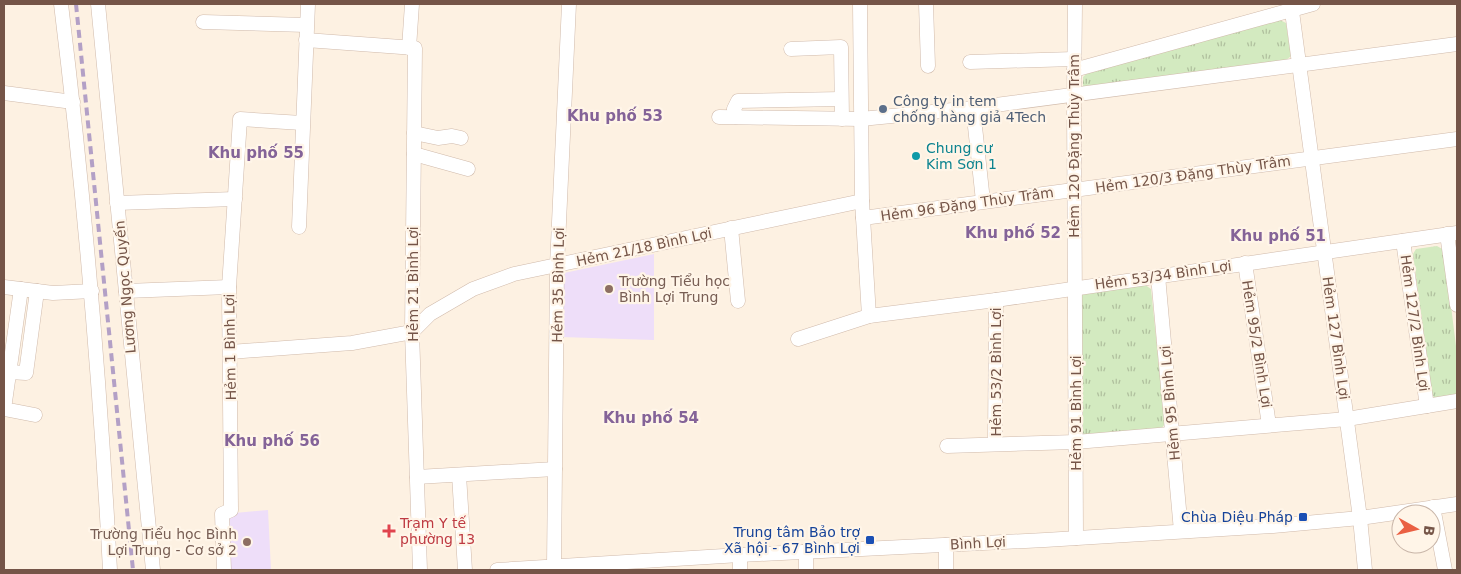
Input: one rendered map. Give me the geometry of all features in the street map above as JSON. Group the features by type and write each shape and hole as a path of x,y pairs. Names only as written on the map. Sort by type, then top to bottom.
{"street":[{"path":"62,4 92,291 103,438 110,570"},
{"name":"Lương Ngọc Quyến","path":"98,4 152,570"},
{"path":"299,227 308,4"},
{"name":"Hẻm 21 Bình Lợi","path":"412,4 409,48 415,48 412,332 420,570"},
{"name":"Hẻm 35 Bình Lợi","path":"554,567 557,266 569,4"},
{"name":"Hẻm 96 Đặng Thùy Trâm","path":"860,4 863,218 1074,190"},
{"path":"926,4 928,66"},
{"name":"Hẻm 120 Đặng Thùy Trâm","path":"1075,4 1075,288"},
{"path":"970,62 1074,65 1292,7 1313,4"},
{"name":"Hẻm 127 Bình Lợi","path":"1292,7 1360,518 1365,570"},
{"path":"203,22 306,25"},
{"path":"306,40 409,48"},
{"path":"719,117 861,119 973,108 1457,44"},
{"path":"792,49 841,47 842,119"},
{"path":"4,93 73,102"},
{"path":"736,117 734,109 738,101 841,99"},
{"path":"973,108 983,202"},
{"name":"Hẻm 1 Bình Lợi","path":"224,570 222,514 231,510 229,288 240,119 302,123"},
{"path":"414,133 438,138 452,136 461,138"},
{"name":"Hẻm 120/3 Đặng Thùy Trâm","path":"1074,190 1457,139"},
{"path":"414,154 468,169"},
{"path":"117,203 235,199"},
{"name":"Hẻm 21/18 Bình Lợi","path":"412,332 430,314 473,289 514,274 862,200"},
{"path":"863,218 869,316"},
{"path":"731,228 738,301"},
{"path":"1452,234 1457,305"},
{"name":"Hẻm 53/34 Bình Lợi","path":"798,340 869,316 996,300 1452,234"},
{"name":"Hẻm 127/2 Bình Lợi","path":"1403,240 1427,406"},
{"name":"Hẻm 95/2 Bình Lợi","path":"1244,263 1269,425"},
{"name":"Hẻm 95 Bình Lợi","path":"1158,276 1181,531"},
{"path":"4,287 53,293 92,291"},
{"path":"126,291 229,288"},
{"name":"Hẻm 91 Bình Lợi","path":"1075,288 1076,538"},
{"path":"21,289 4,408 35,415"},
{"path":"9,372 26,373 37,291"},
{"name":"Hẻm 53/2 Bình Lợi","path":"995,444 996,300"},
{"path":"230,352 352,343 412,332"},
{"name":"Hẻm 127/2 Bình Lợi","path":"1347,419 1457,401"},
{"name":"Hẻm 95/2 Bình Lợi","path":"1076,442 1347,419"},
{"name":"Hẻm 53/2 Bình Lợi","path":"947,446 1076,442"},
{"path":"417,477 555,469"},
{"path":"459,475 465,570"},
{"name":"Bình Lợi","path":"1441,507 1457,504"},
{"name":"Bình Lợi","path":"497,570 1273,526 1391,514"},
{"path":"946,545 946,570"},
{"path":"1441,549 1445,570"},
{"path":"806,551 806,570"},
{"path":"740,555 740,570"}],"shaded area":[{"name":"Trường Tiểu học Bình Lợi Trung","path":"654,254 654,340 561,337 564,273"},
{"name":"Trường Tiểu học Bình Lợi Trung - Cơ sở 2","path":"268,510 271,570 225,570 224,514"}],"green space":[{"path":"1280,20 1286,23 1291,56 1285,61 1089,87 1083,86 1083,77 1088,72"},
{"path":"1437,246 1444,250 1457,354 1457,395 1436,399 1432,395 1413,254 1416,249"},
{"path":"1144,284 1151,289 1165,424 1161,429 1085,436 1081,430 1080,298 1083,292"}],"railway":[{"path":"76,4 133,570"}],"place":[{"name":"Công ty in tem chống hàng giả 4Tech","path":"883,109"},
{"name":"Chung cư Kim Sơn 1","path":"916,156"},
{"name":"Trường Tiểu học Bình Lợi Trung","path":"609,289"},
{"name":"Chùa Diệu Pháp","path":"1303,517"},
{"name":"Trạm Y tế phường 13","path":"389,531"},
{"name":"Trung tâm Bảo trợ Xã hội - 67 Bình Lợi","path":"870,540"},
{"name":"Trường Tiểu học Bình Lợi Trung - Cơ sở 2","path":"247,542"}],"district":[{"name":"Khu phố 53","path":"615,116"},
{"name":"Khu phố 55","path":"256,153"},
{"name":"Khu phố 52","path":"1013,233"},
{"name":"Khu phố 51","path":"1278,236"},
{"name":"Khu phố 54","path":"651,418"},
{"name":"Khu phố 56","path":"272,441"}]}
